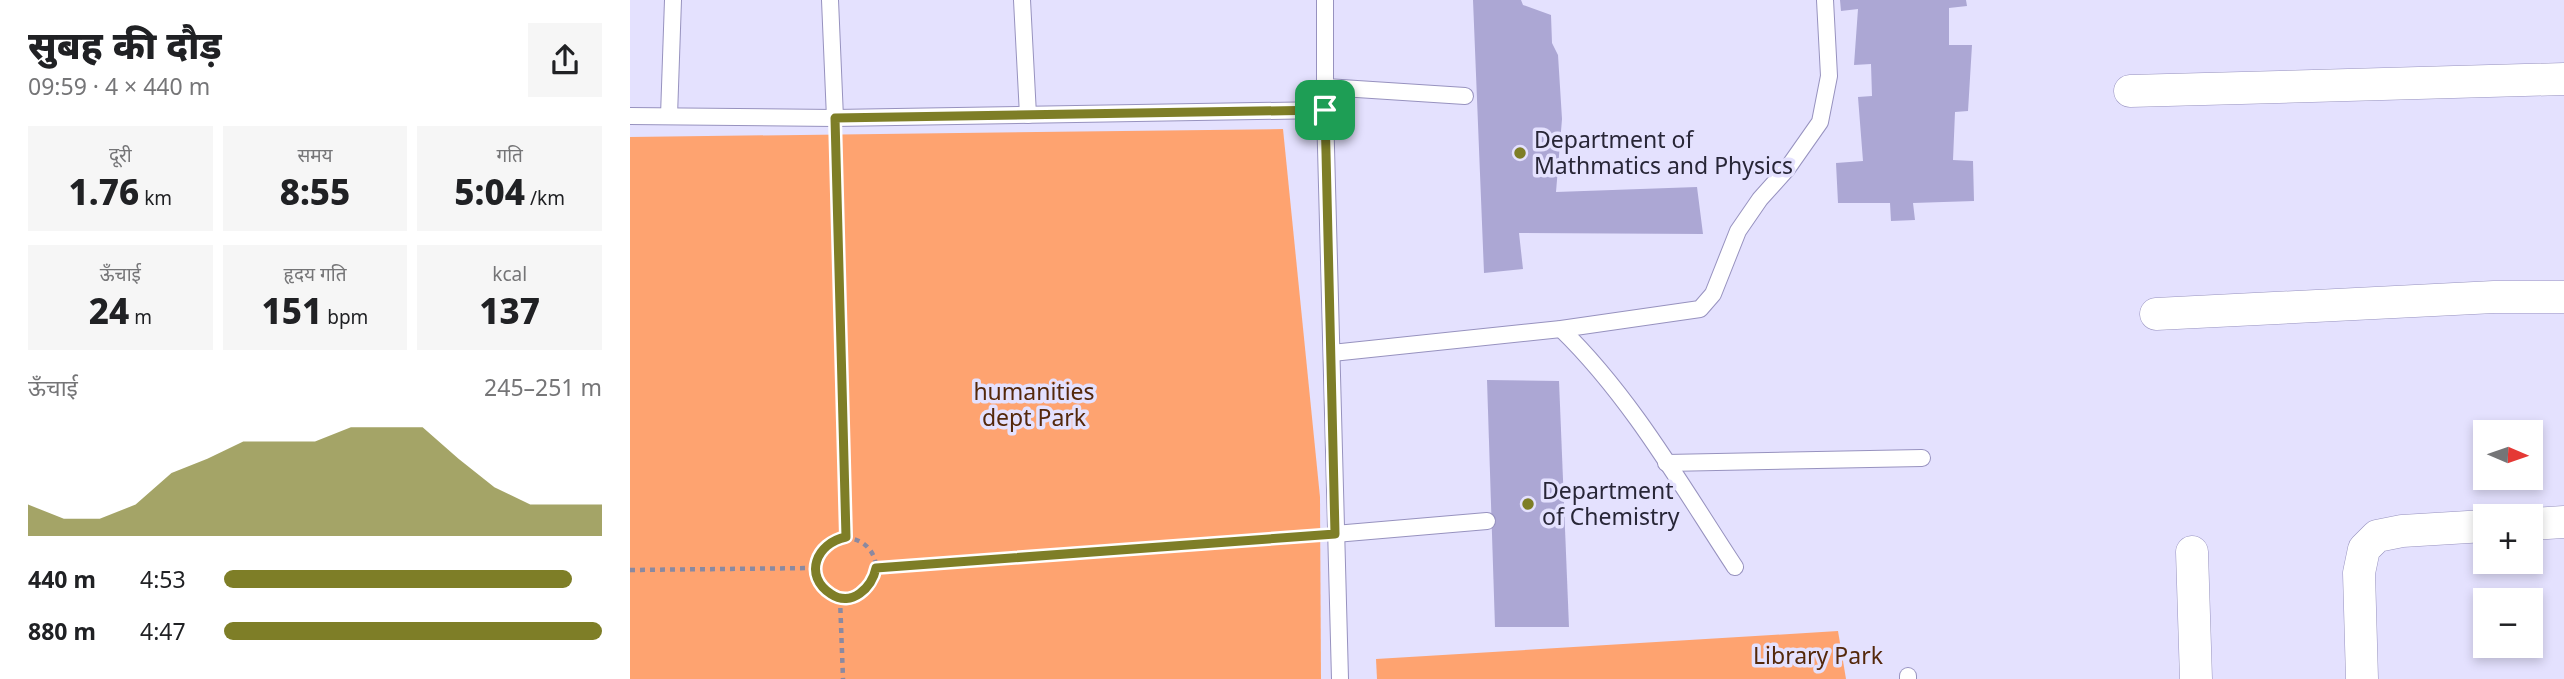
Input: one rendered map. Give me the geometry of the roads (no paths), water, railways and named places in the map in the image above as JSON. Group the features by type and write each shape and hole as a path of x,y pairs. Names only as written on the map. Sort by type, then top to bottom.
{"street":[{"path":"2130,90 2564,79"},
{"path":"2156,314 2480,298 2564,297"},
{"path":"2543,523 2564,522"},
{"path":"2362,679 2359,573 2364,549 2377,536 2402,531 2473,527"},
{"path":"2192,552 2196,679"}],"lane":[{"path":"669,116 673,0"},
{"path":"830,0 835,118"},
{"path":"1022,0 1028,115"},
{"path":"1325,0 1325,110 1340,679"},
{"path":"1332,353 1561,329 1700,309 1713,294 1738,231 1787,169 1819,122 1829,76 1825,0"},
{"path":"1326,87 1465,96"},
{"path":"630,116 835,118 1325,110"},
{"path":"1561,329 1590,357 1619,393 1735,567"},
{"path":"1666,463 1922,458"},
{"path":"1335,534 1487,521"}],"place":[{"name":"Department of Mathmatics and Physics","path":"1520,153"},
{"name":"Department of Chemistry","path":"1528,504"}],"park label":[{"name":"humanities dept Park","path":"1034,405"},
{"name":"Library Park","path":"1818,656"}]}
